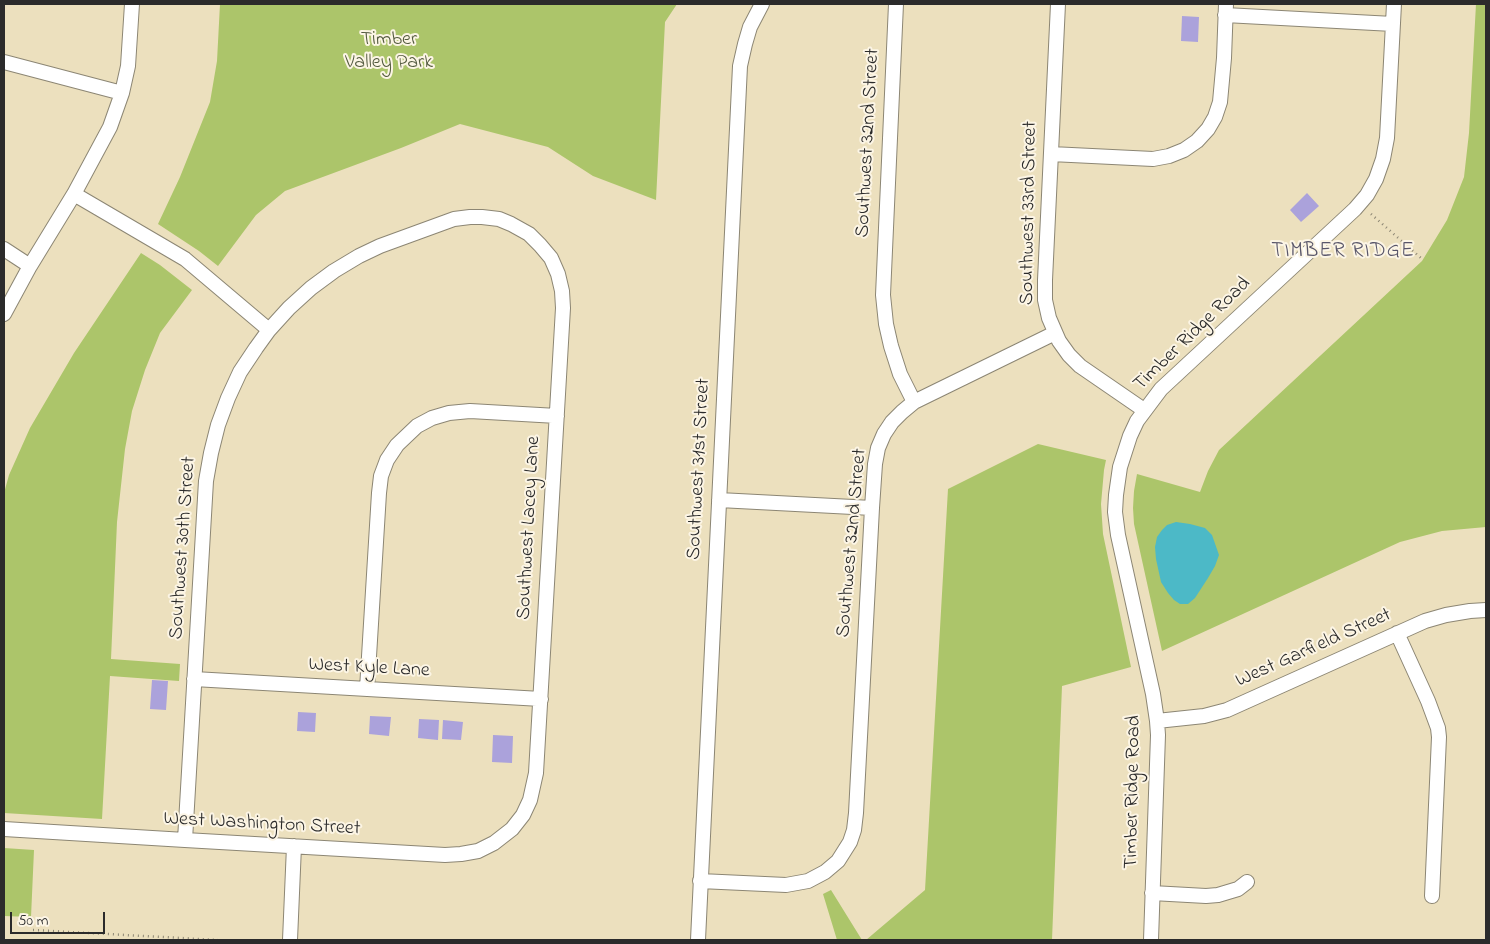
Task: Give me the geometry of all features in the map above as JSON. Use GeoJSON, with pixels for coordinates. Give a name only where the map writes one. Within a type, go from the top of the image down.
{"type":"FeatureCollection","features":[{"type":"Feature","properties":{"kind":"street"},"geometry":{"type":"LineString","coordinates":[[4,314],[30,266],[74,194],[110,127],[122,93],[130,48],[132,4]]}},
{"type":"Feature","properties":{"kind":"street","name":"Southwest 31st Street"},"geometry":{"type":"LineString","coordinates":[[698,940],[740,66],[750,27],[762,4]]}},
{"type":"Feature","properties":{"kind":"street","name":"Southwest 32nd Street"},"geometry":{"type":"LineString","coordinates":[[700,881],[786,885],[797,884],[816,878],[838,861],[848,846],[854,830],[872,508],[878,448],[892,422],[914,402],[900,374],[891,346],[886,324],[883,295],[896,4]]}},
{"type":"Feature","properties":{"kind":"street","name":"Southwest 33rd Street"},"geometry":{"type":"LineString","coordinates":[[1058,4],[1045,270],[1045,300],[1048,318],[1055,333],[1069,354],[1080,366],[1144,410]]}},
{"type":"Feature","properties":{"kind":"street","name":"Timber Ridge Road"},"geometry":{"type":"LineString","coordinates":[[1151,940],[1158,721],[1118,535],[1115,512],[1117,480],[1124,453],[1130,436],[1144,410],[1167,383],[1355,209],[1376,179],[1383,159],[1387,138],[1394,4]]}},
{"type":"Feature","properties":{"kind":"street"},"geometry":{"type":"LineString","coordinates":[[1051,154],[1153,159],[1170,156],[1184,150],[1197,141],[1208,129],[1215,117],[1220,102],[1224,58],[1225,10],[1393,24]]}},
{"type":"Feature","properties":{"kind":"street"},"geometry":{"type":"LineString","coordinates":[[4,62],[122,93]]}},
{"type":"Feature","properties":{"kind":"street"},"geometry":{"type":"LineString","coordinates":[[74,194],[185,260],[269,330]]}},
{"type":"Feature","properties":{"kind":"street","name":"Southwest 30th Street"},"geometry":{"type":"LineString","coordinates":[[185,840],[206,481],[218,425],[240,372],[269,330],[289,308],[311,288],[359,256],[380,246],[454,219],[482,217],[499,220],[511,224],[528,234]]}},
{"type":"Feature","properties":{"kind":"street","name":"Southwest Lacey Lane"},"geometry":{"type":"LineString","coordinates":[[512,829],[522,816],[535,784],[563,308],[558,274],[551,258],[528,234]]}},
{"type":"Feature","properties":{"kind":"street"},"geometry":{"type":"LineString","coordinates":[[4,249],[30,266]]}},
{"type":"Feature","properties":{"kind":"street"},"geometry":{"type":"LineString","coordinates":[[914,402],[1055,333]]}},
{"type":"Feature","properties":{"kind":"street"},"geometry":{"type":"LineString","coordinates":[[367,689],[379,493],[387,460],[396,445],[416,426],[432,418],[449,413],[557,416]]}},
{"type":"Feature","properties":{"kind":"street"},"geometry":{"type":"LineString","coordinates":[[719,500],[872,508]]}},
{"type":"Feature","properties":{"kind":"street","name":"West Garfield Street"},"geometry":{"type":"LineString","coordinates":[[1158,721],[1204,716],[1227,710],[1425,621],[1446,614],[1486,610]]}},
{"type":"Feature","properties":{"kind":"street"},"geometry":{"type":"LineString","coordinates":[[1397,633],[1438,728],[1432,896]]}},
{"type":"Feature","properties":{"kind":"street","name":"West Kyle Lane"},"geometry":{"type":"LineString","coordinates":[[194,679],[540,699]]}},
{"type":"Feature","properties":{"kind":"street","name":"West Washington Street"},"geometry":{"type":"LineString","coordinates":[[4,829],[445,855],[478,851],[494,843],[512,829]]}},
{"type":"Feature","properties":{"kind":"street"},"geometry":{"type":"LineString","coordinates":[[290,940],[294,846]]}},
{"type":"Feature","properties":{"kind":"street"},"geometry":{"type":"LineString","coordinates":[[1152,893],[1218,895],[1238,889],[1247,882]]}},
{"type":"Feature","properties":{"kind":"path"},"geometry":{"type":"LineString","coordinates":[[1371,214],[1422,258]]}},
{"type":"Feature","properties":{"kind":"path"},"geometry":{"type":"LineString","coordinates":[[34,930],[218,940]]}},
{"type":"Feature","properties":{"kind":"green space","name":"Timber Valley Park"},"geometry":{"type":"Polygon","coordinates":[[[220,4],[677,4],[665,22],[656,200],[593,176],[548,147],[460,124],[285,191],[256,215],[218,266],[158,224],[180,177],[210,102],[217,61],[220,4]]]}},
{"type":"Feature","properties":{"kind":"green space"},"geometry":{"type":"Polygon","coordinates":[[[1476,4],[1486,4],[1486,527],[1442,531],[1400,542],[1162,651],[1134,524],[1134,491],[1137,474],[1200,492],[1219,450],[1422,261],[1447,220],[1464,177],[1469,133],[1476,4]]]}},
{"type":"Feature","properties":{"kind":"green space"},"geometry":{"type":"Polygon","coordinates":[[[141,253],[192,290],[160,333],[145,370],[132,411],[125,449],[117,522],[111,659],[180,664],[179,681],[110,676],[102,819],[4,813],[4,493],[9,475],[30,428],[74,353],[141,253]]]}},
{"type":"Feature","properties":{"kind":"green space"},"geometry":{"type":"Polygon","coordinates":[[[1038,444],[1106,460],[1101,504],[1103,534],[1131,667],[1062,686],[1052,940],[866,940],[925,890],[948,489],[1038,444]]]}},
{"type":"Feature","properties":{"kind":"green space"},"geometry":{"type":"Polygon","coordinates":[[[4,848],[34,850],[31,917],[4,916],[4,848]]]}},
{"type":"Feature","properties":{"kind":"green space"},"geometry":{"type":"Polygon","coordinates":[[[831,890],[862,940],[837,940],[823,894],[831,890]]]}},
{"type":"Feature","properties":{"kind":"water"},"geometry":{"type":"Polygon","coordinates":[[[1176,522],[1205,528],[1212,535],[1219,555],[1208,578],[1195,598],[1188,604],[1180,604],[1168,593],[1161,582],[1156,559],[1155,547],[1157,537],[1167,525],[1176,522]]]}},
{"type":"Feature","properties":{"kind":"building"},"geometry":{"type":"Polygon","coordinates":[[[1182,16],[1199,17],[1198,42],[1181,41],[1182,16]]]}},
{"type":"Feature","properties":{"kind":"building"},"geometry":{"type":"Polygon","coordinates":[[[1307,193],[1319,206],[1301,222],[1290,210],[1307,193]]]}},
{"type":"Feature","properties":{"kind":"building"},"geometry":{"type":"Polygon","coordinates":[[[152,680],[168,681],[166,710],[150,709],[152,680]]]}},
{"type":"Feature","properties":{"kind":"building"},"geometry":{"type":"Polygon","coordinates":[[[298,712],[316,713],[315,732],[297,731],[298,712]]]}},
{"type":"Feature","properties":{"kind":"building"},"geometry":{"type":"Polygon","coordinates":[[[370,716],[391,717],[389,736],[369,734],[370,716]]]}},
{"type":"Feature","properties":{"kind":"building"},"geometry":{"type":"Polygon","coordinates":[[[419,719],[439,720],[438,740],[418,738],[419,719]]]}},
{"type":"Feature","properties":{"kind":"building"},"geometry":{"type":"Polygon","coordinates":[[[443,720],[463,722],[461,740],[442,739],[443,720]]]}},
{"type":"Feature","properties":{"kind":"building"},"geometry":{"type":"Polygon","coordinates":[[[493,735],[513,736],[512,763],[492,762],[493,735]]]}},
{"type":"Feature","properties":{"kind":"district","name":"TIMBER RIDGE"},"geometry":{"type":"Point","coordinates":[1343,253]}}]}
